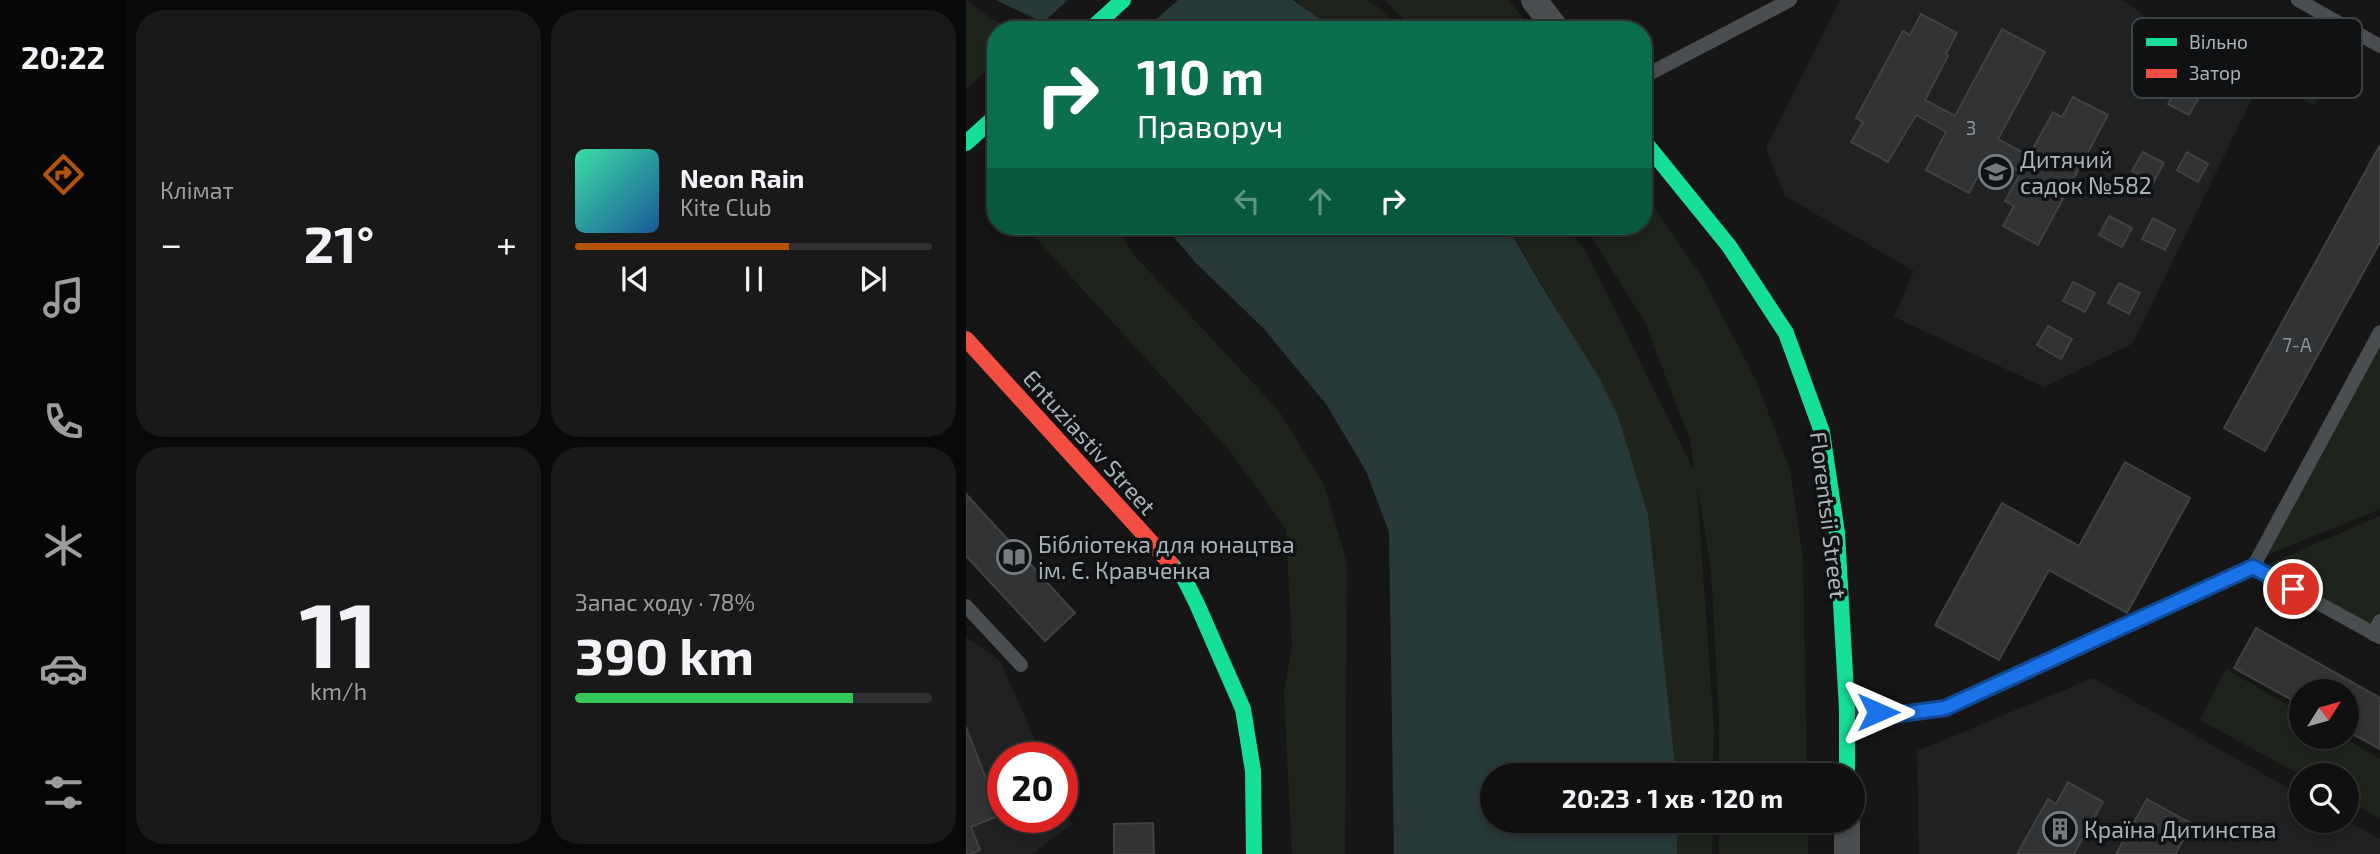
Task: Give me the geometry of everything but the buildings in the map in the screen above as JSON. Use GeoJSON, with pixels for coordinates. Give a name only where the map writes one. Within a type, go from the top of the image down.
{"type":"FeatureCollection","features":[{"type":"Feature","properties":{"kind":"street"},"geometry":{"type":"LineString","coordinates":[[1100,21],[1123,0]]}},
{"type":"Feature","properties":{"kind":"street"},"geometry":{"type":"LineString","coordinates":[[1534,0],[1550,21]]}},
{"type":"Feature","properties":{"kind":"street"},"geometry":{"type":"LineString","coordinates":[[966,143],[987,124]]}},
{"type":"Feature","properties":{"kind":"street","name":"Florentsii Street"},"geometry":{"type":"LineString","coordinates":[[1652,150],[1729,246],[1786,333],[1822,432],[1837,533],[1847,709],[1847,763]]}},
{"type":"Feature","properties":{"kind":"street","name":"Entuziastiv Street"},"geometry":{"type":"LineString","coordinates":[[966,339],[1184,578],[1243,709],[1254,771],[1254,854]]}},
{"type":"Feature","properties":{"kind":"street"},"geometry":{"type":"LineString","coordinates":[[1847,833],[1847,854]]}},
{"type":"Feature","properties":{"kind":"lane"},"geometry":{"type":"LineString","coordinates":[[1652,72],[1790,0]]}},
{"type":"Feature","properties":{"kind":"lane"},"geometry":{"type":"LineString","coordinates":[[2298,0],[2330,18]]}},
{"type":"Feature","properties":{"kind":"lane"},"geometry":{"type":"LineString","coordinates":[[2362,36],[2380,46]]}},
{"type":"Feature","properties":{"kind":"lane"},"geometry":{"type":"LineString","coordinates":[[1847,709],[1893,715],[1945,708],[2253,567],[2380,332]]}},
{"type":"Feature","properties":{"kind":"lane"},"geometry":{"type":"LineString","coordinates":[[2253,567],[2378,631]]}},
{"type":"Feature","properties":{"kind":"lane"},"geometry":{"type":"LineString","coordinates":[[966,606],[1021,665]]}},
{"type":"Feature","properties":{"kind":"shaded area"},"geometry":{"type":"Polygon","coordinates":[[[966,0],[997,21],[987,21],[987,70],[966,89],[966,0]]]}},
{"type":"Feature","properties":{"kind":"shaded area"},"geometry":{"type":"Polygon","coordinates":[[[996,0],[1293,0],[1322,21],[1040,21],[996,0]]]}},
{"type":"Feature","properties":{"kind":"shaded area"},"geometry":{"type":"Polygon","coordinates":[[[1295,0],[1366,0],[1392,21],[1321,21],[1295,0]]]}},
{"type":"Feature","properties":{"kind":"shaded area"},"geometry":{"type":"Polygon","coordinates":[[[1385,0],[1509,0],[1524,21],[1405,21],[1385,0]]]}},
{"type":"Feature","properties":{"kind":"shaded area","name":"Дитячий садок №582"},"geometry":{"type":"Polygon","coordinates":[[[1840,0],[2123,0],[2147,18],[2132,18],[2132,98],[2253,98],[2132,344],[2044,387],[1894,317],[1914,271],[1785,196],[1766,148],[1840,0]]]}},
{"type":"Feature","properties":{"kind":"shaded area"},"geometry":{"type":"Polygon","coordinates":[[[2300,98],[2318,98],[2314,105],[2300,98]]]}},
{"type":"Feature","properties":{"kind":"shaded area"},"geometry":{"type":"Polygon","coordinates":[[[1652,205],[1702,277],[1755,378],[1790,469],[1803,560],[1807,763],[1719,763],[1711,570],[1697,485],[1714,729],[1713,763],[1658,763],[1618,416],[1513,235],[1573,235],[1587,254],[1694,471],[1690,440],[1644,320],[1590,235],[1652,235],[1652,205]]]}},
{"type":"Feature","properties":{"kind":"shaded area"},"geometry":{"type":"Polygon","coordinates":[[[1033,235],[1122,235],[1132,253],[1279,411],[1324,485],[1347,563],[1345,854],[1292,854],[1284,693],[1292,646],[1286,529],[1231,452],[1033,235]]]}},
{"type":"Feature","properties":{"kind":"shaded area"},"geometry":{"type":"Polygon","coordinates":[[[1172,235],[1512,235],[1600,379],[1618,416],[1648,515],[1675,763],[1480,763],[1480,833],[1677,833],[1677,854],[1394,854],[1389,532],[1366,471],[1326,404],[1264,329],[1196,263],[1172,235]]]}},
{"type":"Feature","properties":{"kind":"shaded area"},"geometry":{"type":"Polygon","coordinates":[[[2380,340],[2380,509],[2267,555],[2380,340]]]}},
{"type":"Feature","properties":{"kind":"shaded area"},"geometry":{"type":"Polygon","coordinates":[[[2380,516],[2380,630],[2264,566],[2380,516]]]}},
{"type":"Feature","properties":{"kind":"shaded area"},"geometry":{"type":"Polygon","coordinates":[[[966,637],[1000,661],[1036,742],[987,742],[987,833],[1060,833],[1032,854],[966,854],[966,637]]]}},
{"type":"Feature","properties":{"kind":"shaded area"},"geometry":{"type":"Polygon","coordinates":[[[2226,669],[2289,706],[2289,749],[2359,749],[2359,747],[2380,759],[2380,819],[2359,807],[2359,763],[2289,763],[2289,768],[2200,720],[2226,669]]]}},
{"type":"Feature","properties":{"kind":"shaded area"},"geometry":{"type":"Polygon","coordinates":[[[2093,678],[2289,788],[2289,833],[2359,833],[2359,828],[2380,839],[2380,854],[1919,854],[1917,751],[2093,678]]]}},
{"type":"Feature","properties":{"kind":"shaded area"},"geometry":{"type":"Polygon","coordinates":[[[1665,833],[1713,833],[1712,854],[1668,854],[1665,833]]]}},
{"type":"Feature","properties":{"kind":"shaded area"},"geometry":{"type":"Polygon","coordinates":[[[1719,833],[1808,833],[1808,854],[1719,854],[1719,833]]]}},
{"type":"Feature","properties":{"kind":"pier"},"geometry":{"type":"Polygon","coordinates":[[[1068,0],[1178,0],[1154,21],[1045,21],[1068,0]]]}},
{"type":"Feature","properties":{"kind":"traffic: fast"},"geometry":{"type":"LineString","coordinates":[[1100,21],[1123,0]]}},
{"type":"Feature","properties":{"kind":"traffic: fast"},"geometry":{"type":"LineString","coordinates":[[966,143],[987,124]]}},
{"type":"Feature","properties":{"kind":"traffic: fast"},"geometry":{"type":"LineString","coordinates":[[1652,151],[1729,246],[1786,333],[1822,432],[1837,533],[1847,709],[1847,763]]}},
{"type":"Feature","properties":{"kind":"traffic: fast"},"geometry":{"type":"LineString","coordinates":[[1171,564],[1184,578],[1197,604],[1243,709],[1253,771],[1254,854]]}},
{"type":"Feature","properties":{"kind":"traffic: jam"},"geometry":{"type":"LineString","coordinates":[[966,339],[1171,564]]}},
{"type":"Feature","properties":{"kind":"place","name":"Дитячий садок №582"},"geometry":{"type":"Point","coordinates":[1996,172]}},
{"type":"Feature","properties":{"kind":"place","name":"Бібліотека для юнацтва ім. Є. Кравченка"},"geometry":{"type":"Point","coordinates":[1014,557]}},
{"type":"Feature","properties":{"kind":"place","name":"Країна Дитинства"},"geometry":{"type":"Point","coordinates":[2060,829]}},
{"type":"Feature","properties":{"kind":"route"},"geometry":{"type":"LineString","coordinates":[[1878,712],[1893,715],[1945,708],[2253,567],[2293,589]]}}]}
